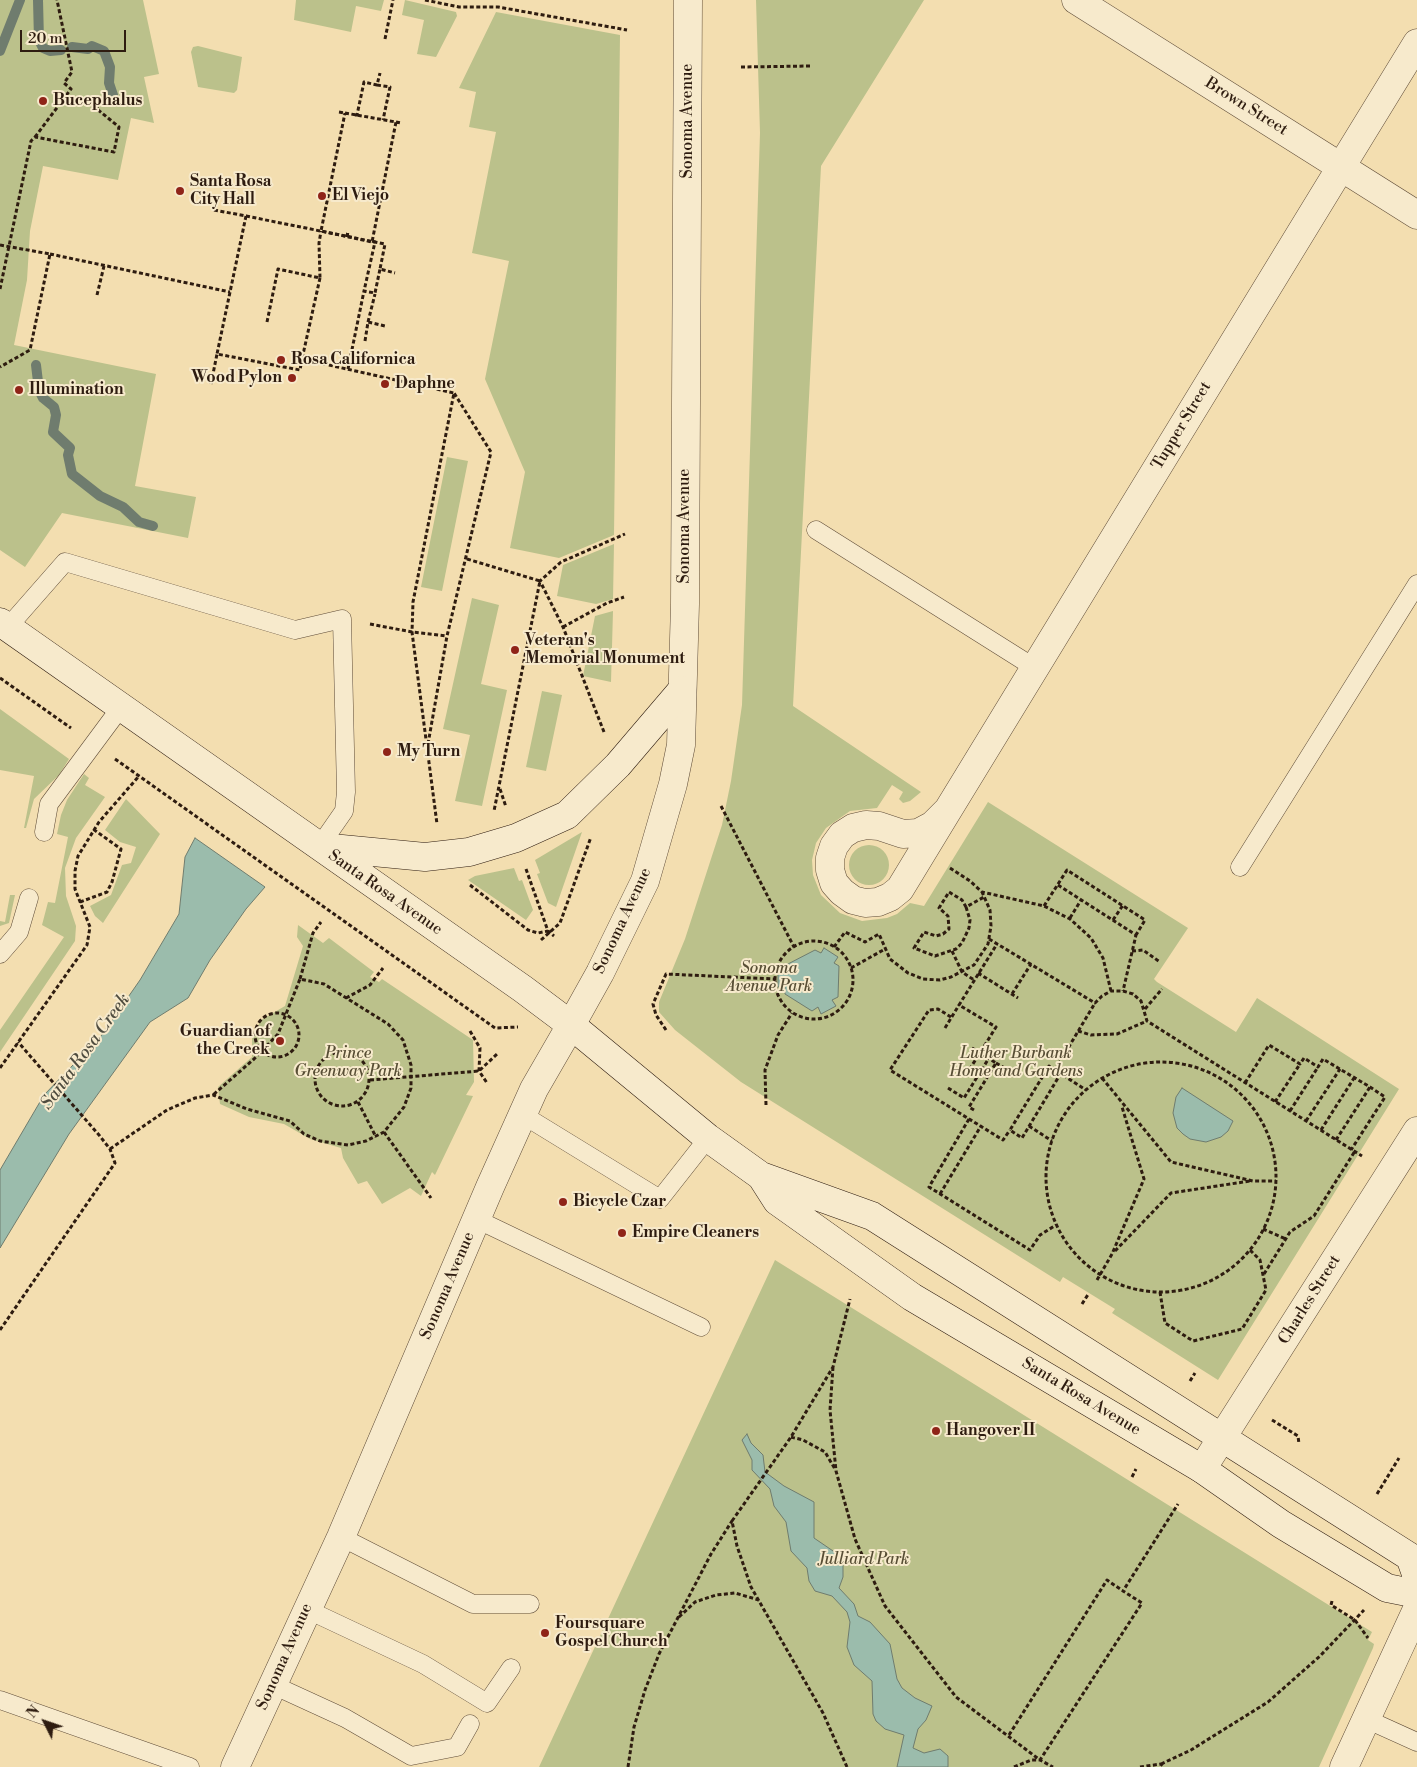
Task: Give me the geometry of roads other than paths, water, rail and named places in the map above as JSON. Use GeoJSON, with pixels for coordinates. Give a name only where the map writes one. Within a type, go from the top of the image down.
{"type":"FeatureCollection","features":[{"type":"Feature","properties":{"kind":"street","name":"Sonoma Avenue"},"geometry":{"type":"LineString","coordinates":[[240,1765],[306,1609],[341,1537],[476,1219],[523,1115],[570,1024],[600,972],[645,881],[673,784],[680,753],[685,604],[688,0]]}},
{"type":"Feature","properties":{"kind":"street","name":"Brown Street"},"geometry":{"type":"LineString","coordinates":[[1076,0],[1417,215]]}},
{"type":"Feature","properties":{"kind":"street","name":"Tupper Street"},"geometry":{"type":"LineString","coordinates":[[948,810],[1417,43]]}},
{"type":"Feature","properties":{"kind":"street","name":"Santa Rosa Avenue"},"geometry":{"type":"LineString","coordinates":[[4,625],[570,1024],[708,1138],[761,1176],[872,1216],[1410,1557],[1417,1578]]}},
{"type":"Feature","properties":{"kind":"street"},"geometry":{"type":"LineString","coordinates":[[320,847],[425,857],[469,852],[516,838],[567,815],[618,765],[682,690]]}},
{"type":"Feature","properties":{"kind":"street","name":"Charles Street"},"geometry":{"type":"LineString","coordinates":[[1202,1469],[1417,1131]]}},
{"type":"Feature","properties":{"kind":"street","name":"Santa Rosa Avenue"},"geometry":{"type":"LineString","coordinates":[[761,1176],[777,1201],[912,1297],[1202,1469],[1280,1524],[1387,1588],[1417,1594]]}},
{"type":"Feature","properties":{"kind":"street"},"geometry":{"type":"LineString","coordinates":[[1344,1767],[1417,1609]]}},
{"type":"Feature","properties":{"kind":"lane"},"geometry":{"type":"LineString","coordinates":[[816,530],[1035,668]]}},
{"type":"Feature","properties":{"kind":"lane"},"geometry":{"type":"LineString","coordinates":[[4,625],[65,562],[296,630],[342,619],[344,811],[320,847]]}},
{"type":"Feature","properties":{"kind":"lane"},"geometry":{"type":"LineString","coordinates":[[1240,867],[1417,584]]}},
{"type":"Feature","properties":{"kind":"lane"},"geometry":{"type":"LineString","coordinates":[[44,832],[50,804],[121,707]]}},
{"type":"Feature","properties":{"kind":"lane"},"geometry":{"type":"LineString","coordinates":[[0,954],[19,932],[29,898]]}},
{"type":"Feature","properties":{"kind":"lane"},"geometry":{"type":"LineString","coordinates":[[523,1115],[660,1199],[708,1138]]}},
{"type":"Feature","properties":{"kind":"lane"},"geometry":{"type":"LineString","coordinates":[[476,1219],[701,1327]]}},
{"type":"Feature","properties":{"kind":"lane"},"geometry":{"type":"LineString","coordinates":[[341,1537],[473,1604],[530,1604]]}},
{"type":"Feature","properties":{"kind":"lane"},"geometry":{"type":"LineString","coordinates":[[306,1609],[423,1664],[487,1703],[511,1668]]}},
{"type":"Feature","properties":{"kind":"lane"},"geometry":{"type":"LineString","coordinates":[[273,1685],[345,1718],[411,1756],[457,1747],[470,1724]]}},
{"type":"Feature","properties":{"kind":"lane"},"geometry":{"type":"LineString","coordinates":[[0,1700],[190,1767]]}},
{"type":"Feature","properties":{"kind":"lane"},"geometry":{"type":"LineString","coordinates":[[1366,1719],[1417,1742]]}},
{"type":"Feature","properties":{"kind":"water","name":"Santa Rosa Creek"},"geometry":{"type":"Polygon","coordinates":[[[195,838],[265,887],[246,909],[210,960],[188,998],[150,1022],[69,1134],[0,1248],[0,1170],[44,1095],[101,1036],[140,980],[179,914],[185,857],[195,838]]]}},
{"type":"Feature","properties":{"kind":"water"},"geometry":{"type":"Polygon","coordinates":[[[824,948],[838,957],[834,963],[839,966],[838,997],[832,1000],[836,1006],[821,1014],[818,1007],[812,1011],[785,994],[785,987],[778,987],[778,971],[786,971],[786,965],[815,950],[821,953],[824,948]]]}},
{"type":"Feature","properties":{"kind":"water"},"geometry":{"type":"Polygon","coordinates":[[[1182,1088],[1233,1121],[1228,1131],[1221,1137],[1206,1142],[1190,1139],[1183,1134],[1177,1128],[1173,1113],[1176,1097],[1182,1088]]]}},
{"type":"Feature","properties":{"kind":"water"},"geometry":{"type":"Polygon","coordinates":[[[747,1434],[751,1443],[763,1455],[765,1472],[784,1486],[814,1502],[814,1538],[836,1553],[843,1562],[843,1577],[839,1588],[854,1604],[858,1616],[870,1622],[890,1644],[897,1679],[902,1688],[915,1698],[932,1706],[926,1720],[918,1729],[913,1748],[924,1753],[940,1749],[948,1756],[948,1767],[897,1767],[904,1735],[885,1729],[876,1721],[873,1714],[872,1681],[854,1665],[847,1647],[850,1622],[847,1612],[832,1596],[815,1591],[809,1581],[807,1568],[791,1551],[786,1522],[774,1506],[770,1489],[752,1470],[752,1460],[742,1440],[747,1434]]]}},
{"type":"Feature","properties":{"kind":"waterway"},"geometry":{"type":"LineString","coordinates":[[0,51],[20,0]]}},
{"type":"Feature","properties":{"kind":"waterway"},"geometry":{"type":"LineString","coordinates":[[38,0],[39,40],[43,48],[50,51],[61,50]]}},
{"type":"Feature","properties":{"kind":"waterway"},"geometry":{"type":"LineString","coordinates":[[72,47],[88,49],[92,46],[104,51],[110,67],[109,83],[113,95]]}},
{"type":"Feature","properties":{"kind":"waterway"},"geometry":{"type":"LineString","coordinates":[[36,365],[39,390],[43,398],[54,407],[56,415],[53,432],[70,448],[68,455],[72,474],[100,496],[123,507],[139,522],[153,526]]}},
{"type":"Feature","properties":{"kind":"place","name":"Bucephalus"},"geometry":{"type":"Point","coordinates":[43,101]}},
{"type":"Feature","properties":{"kind":"place","name":"Santa Rosa City Hall"},"geometry":{"type":"Point","coordinates":[180,191]}},
{"type":"Feature","properties":{"kind":"place","name":"El Viejo"},"geometry":{"type":"Point","coordinates":[322,196]}},
{"type":"Feature","properties":{"kind":"place","name":"Rosa Californica"},"geometry":{"type":"Point","coordinates":[281,360]}},
{"type":"Feature","properties":{"kind":"place","name":"Wood Pylon"},"geometry":{"type":"Point","coordinates":[292,378]}},
{"type":"Feature","properties":{"kind":"place","name":"Daphne"},"geometry":{"type":"Point","coordinates":[385,384]}},
{"type":"Feature","properties":{"kind":"place","name":"Illumination"},"geometry":{"type":"Point","coordinates":[19,390]}},
{"type":"Feature","properties":{"kind":"place","name":"Veteran's Memorial Monument"},"geometry":{"type":"Point","coordinates":[515,650]}},
{"type":"Feature","properties":{"kind":"place","name":"My Turn"},"geometry":{"type":"Point","coordinates":[387,752]}},
{"type":"Feature","properties":{"kind":"place","name":"Guardian of the Creek"},"geometry":{"type":"Point","coordinates":[280,1041]}},
{"type":"Feature","properties":{"kind":"place","name":"Bicycle Czar"},"geometry":{"type":"Point","coordinates":[563,1202]}},
{"type":"Feature","properties":{"kind":"place","name":"Empire Cleaners"},"geometry":{"type":"Point","coordinates":[622,1233]}},
{"type":"Feature","properties":{"kind":"place","name":"Hangover II"},"geometry":{"type":"Point","coordinates":[936,1431]}},
{"type":"Feature","properties":{"kind":"place","name":"Foursquare Gospel Church"},"geometry":{"type":"Point","coordinates":[545,1633]}},
{"type":"Feature","properties":{"kind":"park label","name":"Sonoma Avenue Park"},"geometry":{"type":"Point","coordinates":[769,978]}},
{"type":"Feature","properties":{"kind":"park label","name":"Prince Greenway Park"},"geometry":{"type":"Point","coordinates":[348,1063]}},
{"type":"Feature","properties":{"kind":"park label","name":"Luther Burbank Home and Gardens"},"geometry":{"type":"Point","coordinates":[1016,1063]}},
{"type":"Feature","properties":{"kind":"park label","name":"Julliard Park"},"geometry":{"type":"Point","coordinates":[864,1560]}}]}
